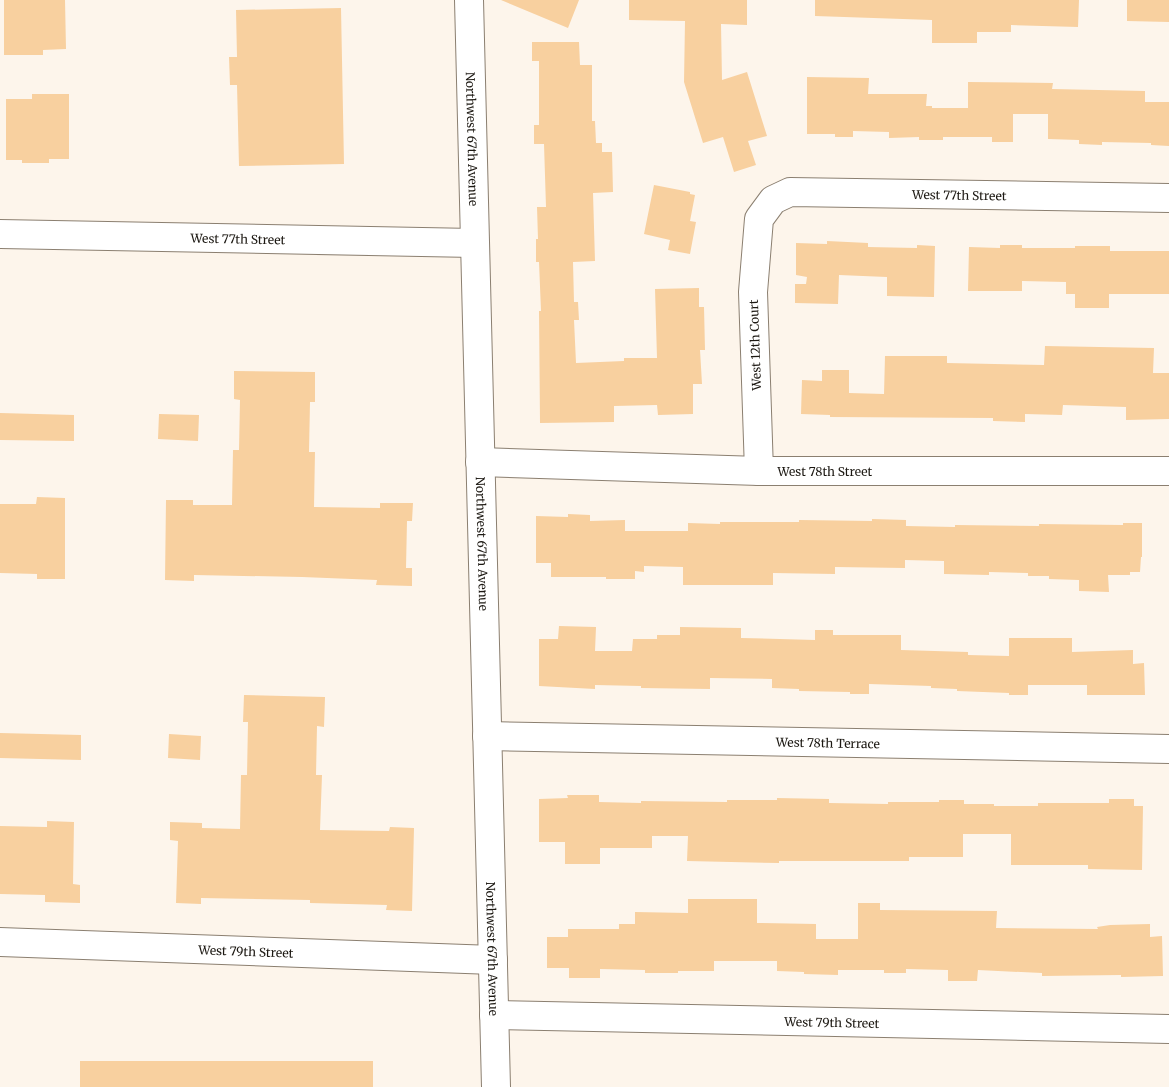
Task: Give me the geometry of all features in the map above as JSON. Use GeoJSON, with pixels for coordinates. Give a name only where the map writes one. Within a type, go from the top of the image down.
{"type":"FeatureCollection","features":[{"type":"Feature","properties":{"kind":"street","name":"Northwest 67th Avenue"},"geometry":{"type":"LineString","coordinates":[[469,0],[496,1087]]}},
{"type":"Feature","properties":{"kind":"street","name":"West 77th Street"},"geometry":{"type":"LineString","coordinates":[[759,219],[774,200],[790,192],[1169,198]]}},
{"type":"Feature","properties":{"kind":"street","name":"West 12th Court"},"geometry":{"type":"LineString","coordinates":[[759,219],[753,292],[759,471]]}},
{"type":"Feature","properties":{"kind":"street","name":"West 77th Street"},"geometry":{"type":"LineString","coordinates":[[0,234],[474,243]]}},
{"type":"Feature","properties":{"kind":"street","name":"West 78th Street"},"geometry":{"type":"LineString","coordinates":[[480,462],[759,471],[1169,471]]}},
{"type":"Feature","properties":{"kind":"street","name":"West 78th Terrace"},"geometry":{"type":"LineString","coordinates":[[487,736],[1169,749]]}},
{"type":"Feature","properties":{"kind":"street","name":"West 79th Street"},"geometry":{"type":"LineString","coordinates":[[0,942],[493,960]]}},
{"type":"Feature","properties":{"kind":"street","name":"West 79th Street"},"geometry":{"type":"LineString","coordinates":[[494,1015],[1169,1029]]}},
{"type":"Feature","properties":{"kind":"building"},"geometry":{"type":"Polygon","coordinates":[[[4,0],[65,0],[66,49],[43,50],[43,55],[4,55],[4,0]]]}},
{"type":"Feature","properties":{"kind":"building"},"geometry":{"type":"Polygon","coordinates":[[[501,0],[579,0],[568,28],[501,0]]]}},
{"type":"Feature","properties":{"kind":"building"},"geometry":{"type":"Polygon","coordinates":[[[629,0],[747,0],[747,25],[721,24],[722,80],[747,72],[767,136],[748,141],[756,165],[734,172],[723,137],[703,143],[684,82],[685,21],[629,20],[629,0]]]}},
{"type":"Feature","properties":{"kind":"building"},"geometry":{"type":"Polygon","coordinates":[[[815,0],[1079,0],[1078,27],[1011,25],[1011,32],[977,32],[977,43],[932,43],[932,20],[815,16],[815,0]]]}},
{"type":"Feature","properties":{"kind":"building"},"geometry":{"type":"Polygon","coordinates":[[[1127,0],[1169,0],[1169,22],[1127,21],[1127,0]]]}},
{"type":"Feature","properties":{"kind":"building"},"geometry":{"type":"Polygon","coordinates":[[[341,8],[344,164],[239,166],[237,85],[230,85],[229,57],[237,57],[236,10],[341,8]]]}},
{"type":"Feature","properties":{"kind":"building"},"geometry":{"type":"Polygon","coordinates":[[[532,42],[579,42],[580,65],[592,65],[592,121],[595,121],[596,143],[602,143],[602,152],[612,152],[613,192],[593,193],[595,261],[573,262],[574,302],[578,302],[579,320],[574,320],[576,363],[624,361],[624,358],[657,358],[655,289],[699,288],[699,307],[704,307],[705,350],[700,350],[702,384],[693,384],[693,414],[658,415],[657,405],[614,406],[614,422],[540,423],[539,311],[541,311],[539,262],[536,262],[536,239],[538,239],[537,207],[546,207],[544,144],[534,144],[534,125],[539,125],[539,61],[532,61],[532,42]]]}},
{"type":"Feature","properties":{"kind":"building"},"geometry":{"type":"Polygon","coordinates":[[[807,77],[869,78],[868,94],[927,94],[926,106],[932,106],[932,108],[968,108],[968,82],[1053,83],[1052,89],[1145,91],[1145,102],[1169,102],[1169,146],[1151,145],[1151,143],[1102,142],[1102,145],[1079,144],[1079,140],[1048,139],[1048,114],[1013,114],[1013,142],[992,142],[992,137],[943,137],[943,140],[919,140],[919,137],[889,138],[889,132],[853,131],[853,137],[835,137],[835,134],[807,134],[807,77]]]}},
{"type":"Feature","properties":{"kind":"building"},"geometry":{"type":"Polygon","coordinates":[[[32,94],[69,94],[69,159],[49,159],[49,163],[22,163],[22,160],[6,160],[6,99],[32,99],[32,94]]]}},
{"type":"Feature","properties":{"kind":"building"},"geometry":{"type":"Polygon","coordinates":[[[654,185],[690,192],[690,194],[695,195],[690,221],[696,222],[690,254],[668,250],[670,240],[644,234],[654,185]]]}},
{"type":"Feature","properties":{"kind":"building"},"geometry":{"type":"Polygon","coordinates":[[[827,241],[868,243],[868,247],[917,248],[917,245],[935,246],[934,297],[887,296],[887,277],[839,275],[838,304],[795,303],[795,284],[806,284],[807,277],[796,275],[796,243],[827,244],[827,241]]]}},
{"type":"Feature","properties":{"kind":"building"},"geometry":{"type":"Polygon","coordinates":[[[1000,245],[1022,245],[1022,248],[1110,246],[1110,251],[1169,251],[1169,294],[1109,294],[1109,308],[1075,308],[1075,294],[1066,294],[1066,282],[1022,281],[1022,291],[968,291],[969,247],[1000,248],[1000,245]]]}},
{"type":"Feature","properties":{"kind":"building"},"geometry":{"type":"Polygon","coordinates":[[[1045,346],[1154,348],[1153,373],[1169,373],[1169,419],[1126,420],[1126,407],[1063,405],[1062,415],[1025,414],[1025,422],[993,421],[993,418],[830,417],[830,415],[801,414],[802,380],[822,381],[822,370],[849,370],[849,393],[884,394],[885,356],[947,356],[947,363],[1044,365],[1045,346]]]}},
{"type":"Feature","properties":{"kind":"building"},"geometry":{"type":"Polygon","coordinates":[[[234,371],[315,372],[315,402],[310,402],[309,452],[315,452],[314,507],[380,508],[380,503],[413,503],[412,521],[407,521],[406,568],[412,568],[412,586],[376,585],[377,580],[302,577],[194,575],[194,581],[165,580],[166,500],[193,500],[193,505],[232,505],[233,450],[239,450],[240,400],[234,399],[234,371]]]}},
{"type":"Feature","properties":{"kind":"building"},"geometry":{"type":"Polygon","coordinates":[[[0,413],[74,415],[74,441],[0,440],[0,413]]]}},
{"type":"Feature","properties":{"kind":"building"},"geometry":{"type":"Polygon","coordinates":[[[159,414],[199,415],[198,441],[158,439],[159,414]]]}},
{"type":"Feature","properties":{"kind":"building"},"geometry":{"type":"Polygon","coordinates":[[[37,497],[65,498],[65,579],[37,579],[37,574],[0,573],[0,504],[36,504],[37,497]]]}},
{"type":"Feature","properties":{"kind":"building"},"geometry":{"type":"Polygon","coordinates":[[[568,514],[590,515],[590,521],[625,520],[625,531],[688,531],[688,523],[799,522],[799,520],[906,520],[906,526],[955,527],[955,525],[1039,526],[1039,524],[1123,525],[1123,523],[1142,523],[1142,557],[1140,572],[1130,572],[1130,575],[1108,575],[1109,592],[1079,591],[1079,580],[1049,579],[1049,576],[1028,576],[1028,573],[989,572],[989,575],[944,574],[944,561],[905,560],[905,568],[835,567],[835,574],[773,573],[773,585],[683,585],[683,567],[644,566],[644,572],[635,571],[635,579],[551,577],[551,563],[536,563],[536,516],[568,517],[568,514]]]}},
{"type":"Feature","properties":{"kind":"building"},"geometry":{"type":"Polygon","coordinates":[[[559,626],[596,627],[595,651],[632,651],[633,639],[657,639],[657,635],[680,635],[680,627],[741,628],[741,638],[815,640],[815,630],[833,630],[833,635],[901,635],[901,650],[968,652],[968,655],[1009,656],[1009,638],[1072,638],[1072,652],[1133,650],[1133,664],[1144,663],[1145,695],[1087,695],[1087,685],[1028,685],[1028,695],[1009,695],[1009,693],[931,688],[931,686],[869,684],[869,694],[850,694],[850,692],[799,691],[799,689],[772,688],[772,679],[710,678],[710,689],[595,685],[595,689],[539,686],[539,639],[558,639],[559,626]]]}},
{"type":"Feature","properties":{"kind":"building"},"geometry":{"type":"Polygon","coordinates":[[[244,695],[325,697],[324,727],[317,726],[316,775],[322,775],[320,830],[389,831],[390,827],[414,828],[412,911],[386,910],[387,905],[310,903],[310,900],[201,898],[201,904],[176,903],[178,841],[170,840],[170,822],[202,823],[202,828],[240,829],[241,775],[247,775],[248,722],[243,722],[244,695]]]}},
{"type":"Feature","properties":{"kind":"building"},"geometry":{"type":"Polygon","coordinates":[[[0,733],[81,735],[81,760],[0,758],[0,733]]]}},
{"type":"Feature","properties":{"kind":"building"},"geometry":{"type":"Polygon","coordinates":[[[169,734],[201,736],[200,760],[168,758],[169,734]]]}},
{"type":"Feature","properties":{"kind":"building"},"geometry":{"type":"Polygon","coordinates":[[[567,795],[599,795],[599,802],[727,802],[727,800],[777,800],[777,798],[829,799],[829,803],[888,804],[888,802],[964,800],[964,804],[994,804],[994,806],[1038,806],[1038,803],[1109,803],[1109,799],[1134,799],[1134,806],[1143,806],[1142,870],[1088,869],[1088,865],[1011,865],[1011,834],[963,834],[963,857],[909,857],[909,861],[779,861],[779,863],[687,861],[688,836],[652,836],[652,848],[600,848],[600,864],[565,864],[565,842],[539,842],[539,799],[568,798],[567,795]]]}},
{"type":"Feature","properties":{"kind":"building"},"geometry":{"type":"Polygon","coordinates":[[[47,821],[74,822],[73,884],[80,885],[80,903],[45,902],[45,895],[0,894],[0,826],[47,827],[47,821]]]}},
{"type":"Feature","properties":{"kind":"building"},"geometry":{"type":"Polygon","coordinates":[[[688,899],[757,899],[757,923],[816,924],[816,939],[858,939],[858,903],[880,903],[880,910],[997,911],[996,928],[1098,929],[1097,927],[1110,925],[1150,924],[1150,937],[1162,936],[1163,976],[1042,976],[1042,973],[978,970],[977,981],[948,981],[948,970],[906,969],[906,973],[884,973],[884,970],[838,970],[838,975],[804,974],[804,972],[777,971],[777,961],[714,961],[714,971],[678,971],[678,973],[645,973],[645,970],[600,969],[600,978],[569,978],[569,968],[547,968],[547,937],[568,937],[568,929],[619,929],[619,924],[635,924],[635,912],[688,913],[688,899]]]}},
{"type":"Feature","properties":{"kind":"building"},"geometry":{"type":"Polygon","coordinates":[[[80,1061],[373,1061],[373,1087],[80,1087],[80,1061]]]}}]}
